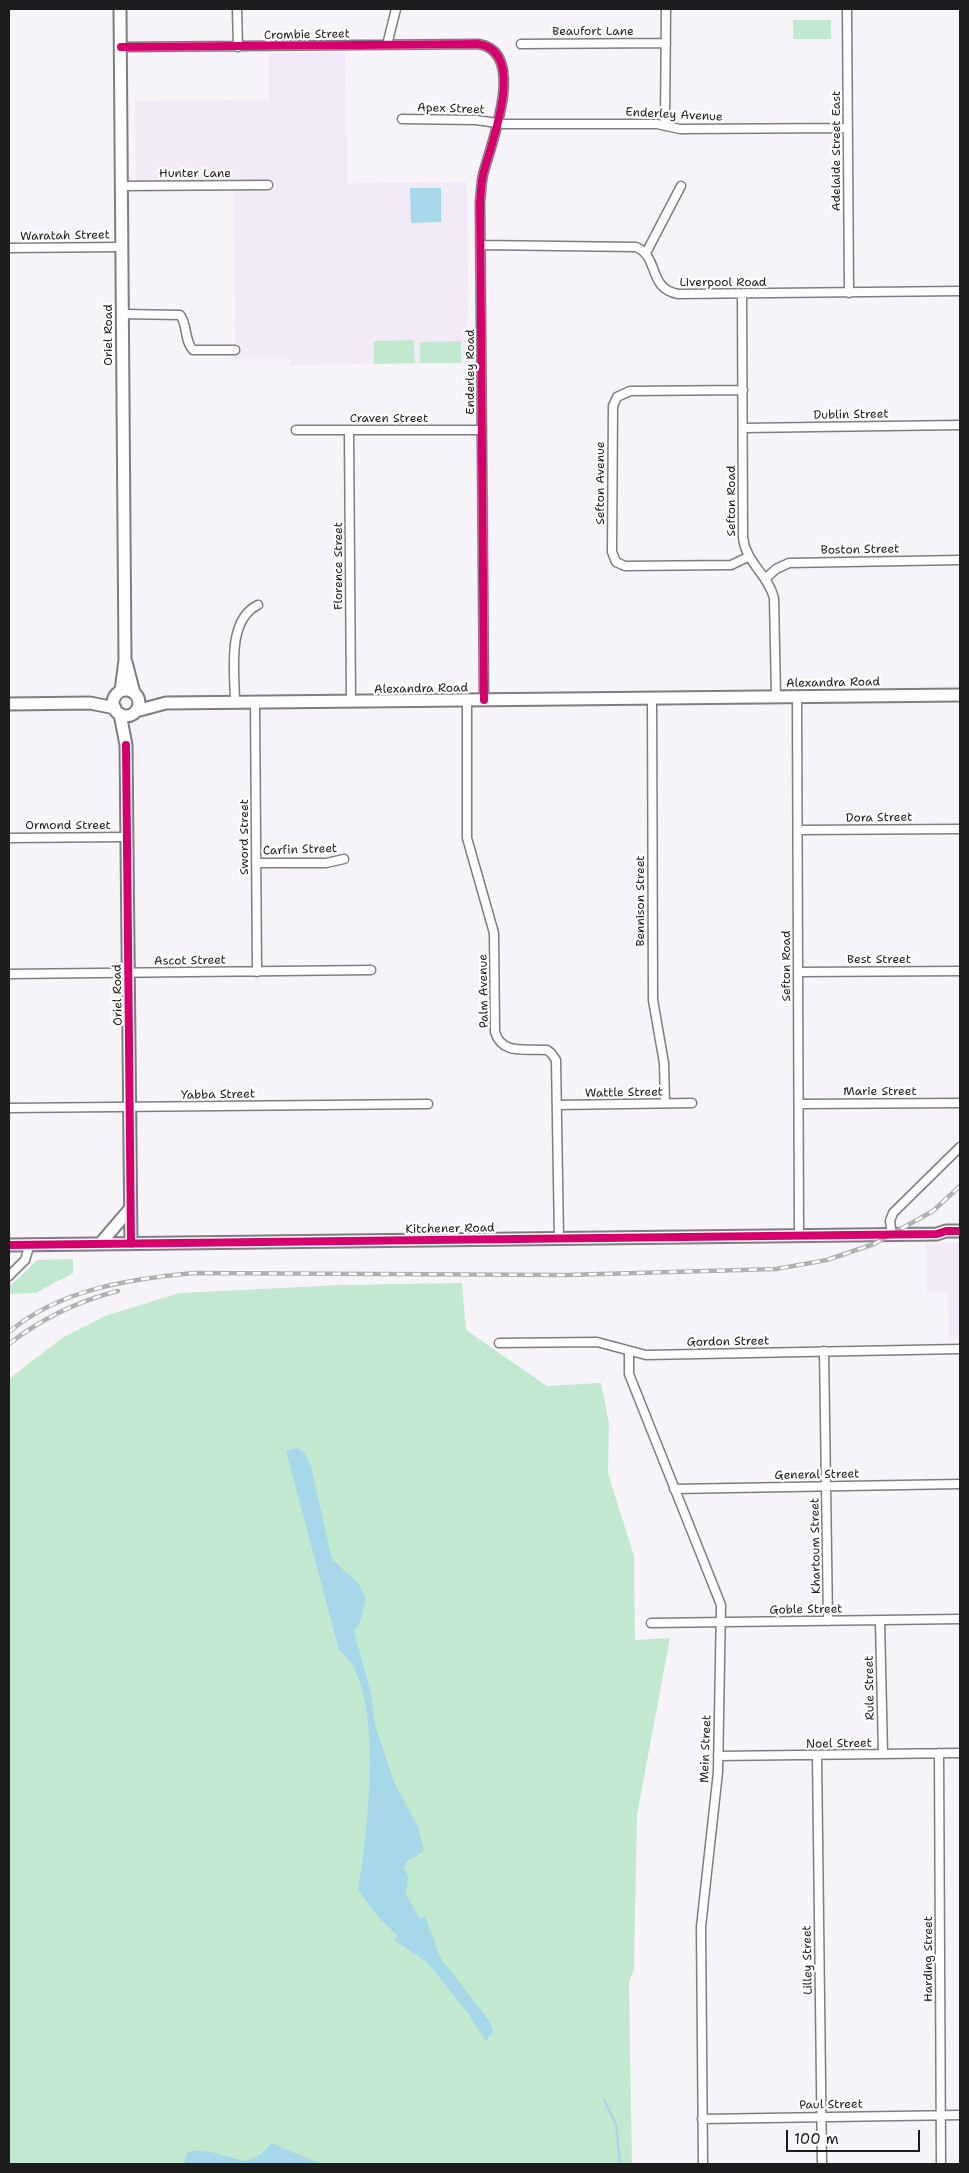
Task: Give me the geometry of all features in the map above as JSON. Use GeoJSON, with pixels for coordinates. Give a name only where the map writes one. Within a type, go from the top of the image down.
{"type":"FeatureCollection","features":[{"type":"Feature","properties":{"kind":"street","name":"Oriel Road"},"geometry":{"type":"LineString","coordinates":[[118,694],[125,660],[120,9]]}},
{"type":"Feature","properties":{"kind":"street"},"geometry":{"type":"LineString","coordinates":[[238,9],[238,47]]}},
{"type":"Feature","properties":{"kind":"street"},"geometry":{"type":"LineString","coordinates":[[387,45],[396,9]]}},
{"type":"Feature","properties":{"kind":"street"},"geometry":{"type":"LineString","coordinates":[[665,126],[666,9]]}},
{"type":"Feature","properties":{"kind":"street","name":"Adelaide Street East"},"geometry":{"type":"LineString","coordinates":[[848,9],[849,293]]}},
{"type":"Feature","properties":{"kind":"street","name":"Beaufort Lane"},"geometry":{"type":"LineString","coordinates":[[520,44],[666,43]]}},
{"type":"Feature","properties":{"kind":"street","name":"Crombie Street"},"geometry":{"type":"LineString","coordinates":[[121,47],[478,44],[492,49]]}},
{"type":"Feature","properties":{"kind":"street","name":"Enderley Road"},"geometry":{"type":"LineString","coordinates":[[484,700],[482,181],[501,113],[502,67],[492,49]]}},
{"type":"Feature","properties":{"kind":"street","name":"Apex Street"},"geometry":{"type":"LineString","coordinates":[[402,119],[476,120],[499,123]]}},
{"type":"Feature","properties":{"kind":"street","name":"Enderley Avenue"},"geometry":{"type":"LineString","coordinates":[[499,123],[665,126],[680,129],[848,128]]}},
{"type":"Feature","properties":{"kind":"street","name":"Hunter Lane"},"geometry":{"type":"LineString","coordinates":[[122,186],[268,185]]}},
{"type":"Feature","properties":{"kind":"street"},"geometry":{"type":"LineString","coordinates":[[481,245],[629,246],[636,247],[646,253],[681,186]]}},
{"type":"Feature","properties":{"kind":"street","name":"Waratah Street"},"geometry":{"type":"LineString","coordinates":[[9,248],[122,247]]}},
{"type":"Feature","properties":{"kind":"street","name":"Liverpool Road"},"geometry":{"type":"LineString","coordinates":[[646,253],[657,281],[670,293],[742,295],[960,291]]}},
{"type":"Feature","properties":{"kind":"street","name":"Sefton Road"},"geometry":{"type":"LineString","coordinates":[[742,295],[742,537],[748,557],[765,579],[774,598],[776,697]]}},
{"type":"Feature","properties":{"kind":"street"},"geometry":{"type":"LineString","coordinates":[[122,314],[180,315],[184,323],[188,342],[194,350],[235,350]]}},
{"type":"Feature","properties":{"kind":"street","name":"Sefton Avenue"},"geometry":{"type":"LineString","coordinates":[[743,390],[630,391],[617,397],[613,406],[612,552],[616,562],[624,566],[731,565],[737,564],[748,557]]}},
{"type":"Feature","properties":{"kind":"street","name":"Dublin Street"},"geometry":{"type":"LineString","coordinates":[[743,428],[960,425]]}},
{"type":"Feature","properties":{"kind":"street","name":"Craven Street"},"geometry":{"type":"LineString","coordinates":[[296,430],[482,430]]}},
{"type":"Feature","properties":{"kind":"street","name":"Florence Street"},"geometry":{"type":"LineString","coordinates":[[349,430],[351,701]]}},
{"type":"Feature","properties":{"kind":"street","name":"Boston Street"},"geometry":{"type":"LineString","coordinates":[[765,579],[776,569],[789,563],[960,560]]}},
{"type":"Feature","properties":{"kind":"street"},"geometry":{"type":"LineString","coordinates":[[236,703],[235,636],[248,611],[258,605]]}},
{"type":"Feature","properties":{"kind":"street","name":"Oriel Road"},"geometry":{"type":"LineString","coordinates":[[125,660],[136,695]]}},
{"type":"Feature","properties":{"kind":"street"},"geometry":{"type":"LineString","coordinates":[[9,704],[90,703],[128,690],[136,695],[139,704],[134,712],[117,711],[90,703]]}},
{"type":"Feature","properties":{"kind":"street"},"geometry":{"type":"LineString","coordinates":[[117,711],[118,694]]}},
{"type":"Feature","properties":{"kind":"street","name":"Alexandra Road"},"geometry":{"type":"LineString","coordinates":[[136,695],[166,703],[960,695]]}},
{"type":"Feature","properties":{"kind":"street","name":"Sefton Road"},"geometry":{"type":"LineString","coordinates":[[797,697],[799,1236]]}},
{"type":"Feature","properties":{"kind":"street","name":"Bennison Street"},"geometry":{"type":"LineString","coordinates":[[652,698],[653,1000],[664,1063],[665,1103]]}},
{"type":"Feature","properties":{"kind":"street","name":"Palm Avenue"},"geometry":{"type":"LineString","coordinates":[[467,700],[467,838],[494,933],[495,1032],[500,1043],[508,1048],[547,1050],[553,1054],[556,1063],[559,1239]]}},
{"type":"Feature","properties":{"kind":"street","name":"Alexandra Road"},"geometry":{"type":"LineString","coordinates":[[134,712],[166,703]]}},
{"type":"Feature","properties":{"kind":"street","name":"Sword Street"},"geometry":{"type":"LineString","coordinates":[[255,703],[257,972]]}},
{"type":"Feature","properties":{"kind":"street","name":"Oriel Road"},"geometry":{"type":"LineString","coordinates":[[117,711],[126,745],[130,1244]]}},
{"type":"Feature","properties":{"kind":"street","name":"Oriel Road"},"geometry":{"type":"LineString","coordinates":[[126,745],[134,712]]}},
{"type":"Feature","properties":{"kind":"street","name":"Dora Street"},"geometry":{"type":"LineString","coordinates":[[798,830],[960,829]]}},
{"type":"Feature","properties":{"kind":"street","name":"Ormond Street"},"geometry":{"type":"LineString","coordinates":[[9,838],[127,837]]}},
{"type":"Feature","properties":{"kind":"street","name":"Carfin Street"},"geometry":{"type":"LineString","coordinates":[[256,863],[326,863],[344,859]]}},
{"type":"Feature","properties":{"kind":"street","name":"Ascot Street"},"geometry":{"type":"LineString","coordinates":[[9,974],[371,970]]}},
{"type":"Feature","properties":{"kind":"street","name":"Best Street"},"geometry":{"type":"LineString","coordinates":[[798,972],[960,971]]}},
{"type":"Feature","properties":{"kind":"street","name":"Wattle Street"},"geometry":{"type":"LineString","coordinates":[[557,1105],[692,1103]]}},
{"type":"Feature","properties":{"kind":"street","name":"Marie Street"},"geometry":{"type":"LineString","coordinates":[[799,1104],[960,1103]]}},
{"type":"Feature","properties":{"kind":"street","name":"Yabba Street"},"geometry":{"type":"LineString","coordinates":[[9,1108],[428,1104]]}},
{"type":"Feature","properties":{"kind":"street"},"geometry":{"type":"LineString","coordinates":[[892,1235],[890,1221],[893,1213],[960,1148]]}},
{"type":"Feature","properties":{"kind":"street"},"geometry":{"type":"LineString","coordinates":[[100,1244],[129,1210]]}},
{"type":"Feature","properties":{"kind":"street"},"geometry":{"type":"LineString","coordinates":[[937,1234],[946,1231],[960,1231]]}},
{"type":"Feature","properties":{"kind":"street"},"geometry":{"type":"LineString","coordinates":[[937,1234],[946,1238],[960,1238]]}},
{"type":"Feature","properties":{"kind":"street","name":"Kitchener Road"},"geometry":{"type":"LineString","coordinates":[[9,1245],[937,1234]]}},
{"type":"Feature","properties":{"kind":"street"},"geometry":{"type":"LineString","coordinates":[[9,1276],[25,1260],[30,1244]]}},
{"type":"Feature","properties":{"kind":"street","name":"Gordon Street"},"geometry":{"type":"LineString","coordinates":[[499,1343],[597,1342],[607,1343],[629,1352],[646,1355],[960,1349]]}},
{"type":"Feature","properties":{"kind":"street","name":"Khartoum Street"},"geometry":{"type":"LineString","coordinates":[[824,1351],[828,1621]]}},
{"type":"Feature","properties":{"kind":"street","name":"Mein Street"},"geometry":{"type":"LineString","coordinates":[[629,1352],[629,1374],[718,1598],[721,1622],[718,1756],[701,1928],[702,2164]]}},
{"type":"Feature","properties":{"kind":"street","name":"General Street"},"geometry":{"type":"LineString","coordinates":[[674,1489],[960,1484]]}},
{"type":"Feature","properties":{"kind":"street","name":"Goble Street"},"geometry":{"type":"LineString","coordinates":[[651,1623],[960,1619]]}},
{"type":"Feature","properties":{"kind":"street","name":"Rule Street"},"geometry":{"type":"LineString","coordinates":[[880,1621],[883,1754]]}},
{"type":"Feature","properties":{"kind":"street","name":"Harding Street"},"geometry":{"type":"LineString","coordinates":[[939,1753],[941,2164]]}},
{"type":"Feature","properties":{"kind":"street","name":"Noel Street"},"geometry":{"type":"LineString","coordinates":[[718,1756],[960,1753]]}},
{"type":"Feature","properties":{"kind":"street","name":"Lilley Street"},"geometry":{"type":"LineString","coordinates":[[817,1755],[822,2164]]}},
{"type":"Feature","properties":{"kind":"street","name":"Paul Street"},"geometry":{"type":"LineString","coordinates":[[702,2119],[960,2115]]}},
{"type":"Feature","properties":{"kind":"shaded area"},"geometry":{"type":"Polygon","coordinates":[[[345,52],[347,183],[467,182],[469,363],[290,365],[290,359],[235,359],[234,189],[276,189],[276,180],[136,182],[135,101],[269,100],[269,53],[345,52]]]}},
{"type":"Feature","properties":{"kind":"shaded area"},"geometry":{"type":"Polygon","coordinates":[[[926,1243],[960,1243],[960,1339],[949,1340],[948,1292],[927,1292],[926,1243]]]}},
{"type":"Feature","properties":{"kind":"green space"},"geometry":{"type":"Polygon","coordinates":[[[793,20],[831,20],[831,39],[793,39],[793,20]]]}},
{"type":"Feature","properties":{"kind":"green space"},"geometry":{"type":"Polygon","coordinates":[[[414,340],[415,363],[374,364],[374,341],[414,340]]]}},
{"type":"Feature","properties":{"kind":"green space"},"geometry":{"type":"Polygon","coordinates":[[[461,341],[461,363],[420,363],[420,342],[461,341]]]}},
{"type":"Feature","properties":{"kind":"green space"},"geometry":{"type":"Polygon","coordinates":[[[73,1259],[73,1273],[36,1293],[9,1294],[9,1287],[37,1260],[73,1259]]]}},
{"type":"Feature","properties":{"kind":"green space"},"geometry":{"type":"Polygon","coordinates":[[[462,1283],[466,1330],[547,1386],[601,1383],[609,1423],[608,1473],[634,1556],[635,1640],[670,1638],[637,1815],[634,1969],[629,1982],[632,2164],[9,2164],[9,1379],[62,1338],[105,1316],[179,1293],[342,1285],[462,1283]]]}},
{"type":"Feature","properties":{"kind":"water"},"geometry":{"type":"Polygon","coordinates":[[[410,188],[441,188],[441,222],[411,223],[410,188]]]}},
{"type":"Feature","properties":{"kind":"water"},"geometry":{"type":"Polygon","coordinates":[[[297,1448],[305,1453],[311,1466],[332,1559],[359,1584],[366,1599],[360,1622],[354,1632],[371,1693],[375,1725],[394,1782],[418,1827],[424,1850],[405,1864],[404,1867],[408,1876],[406,1894],[420,1919],[425,1916],[440,1957],[490,2022],[493,2031],[486,2042],[470,2016],[428,1963],[394,1940],[398,1936],[378,1917],[358,1890],[369,1801],[368,1727],[363,1695],[354,1668],[339,1650],[286,1451],[297,1448]]]}},
{"type":"Feature","properties":{"kind":"water"},"geometry":{"type":"Polygon","coordinates":[[[271,2143],[321,2164],[184,2164],[187,2152],[195,2151],[210,2152],[247,2161],[261,2154],[271,2143]]]}},
{"type":"Feature","properties":{"kind":"waterway"},"geometry":{"type":"LineString","coordinates":[[604,2100],[616,2124],[620,2164]]}},
{"type":"Feature","properties":{"kind":"railway"},"geometry":{"type":"LineString","coordinates":[[9,1332],[29,1317],[50,1305],[73,1296],[121,1283],[194,1273],[566,1275],[776,1269],[827,1260],[874,1244],[933,1211],[960,1186]]}},
{"type":"Feature","properties":{"kind":"railway"},"geometry":{"type":"LineString","coordinates":[[9,1344],[60,1312],[118,1291]]}},
{"type":"Feature","properties":{"kind":"cycle path"},"geometry":{"type":"LineString","coordinates":[[121,47],[478,44],[493,50],[501,63],[504,81],[502,101],[498,123],[483,175],[480,202],[484,700]]}},
{"type":"Feature","properties":{"kind":"cycle path"},"geometry":{"type":"LineString","coordinates":[[126,745],[131,1244]]}},
{"type":"Feature","properties":{"kind":"cycle path"},"geometry":{"type":"LineString","coordinates":[[9,1245],[937,1234],[946,1231],[960,1231]]}}]}
